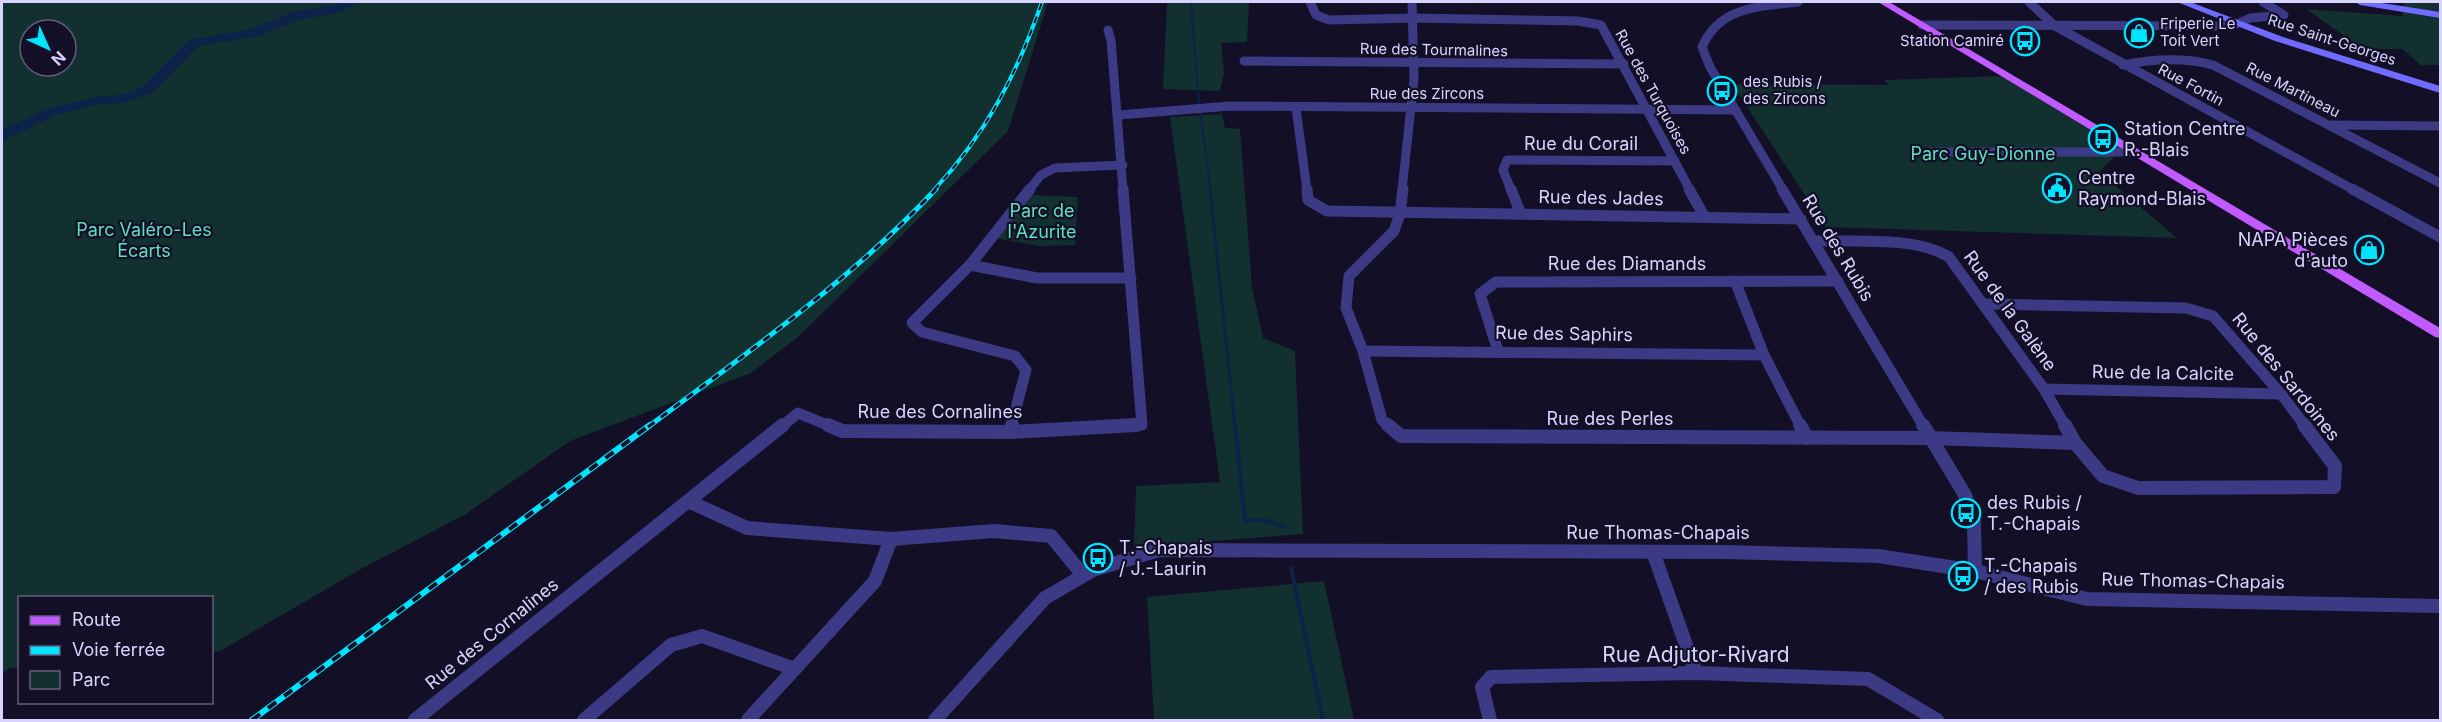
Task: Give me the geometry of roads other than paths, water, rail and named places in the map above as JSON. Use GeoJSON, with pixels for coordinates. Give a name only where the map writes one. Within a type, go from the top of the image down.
{"type":"FeatureCollection","features":[{"type":"Feature","properties":{"kind":"main road"},"geometry":{"type":"LineString","coordinates":[[1883,2],[2440,334]]}},
{"type":"Feature","properties":{"kind":"street","name":"Rue des Turquoises"},"geometry":{"type":"LineString","coordinates":[[1310,2],[1312,12],[1318,17],[1329,20],[1414,18],[1590,22],[1601,25],[1704,216]]}},
{"type":"Feature","properties":{"kind":"street"},"geometry":{"type":"LineString","coordinates":[[1400,214],[1414,64],[1412,2]]}},
{"type":"Feature","properties":{"kind":"street"},"geometry":{"type":"LineString","coordinates":[[1746,2],[1758,8]]}},
{"type":"Feature","properties":{"kind":"street","name":"Rue des Rubis"},"geometry":{"type":"LineString","coordinates":[[1797,2],[1758,8],[1726,18],[1711,29],[1702,46],[1710,67],[1965,495],[1974,522],[1975,571]]}},
{"type":"Feature","properties":{"kind":"street","name":"Rue Fortin"},"geometry":{"type":"LineString","coordinates":[[2029,2],[2055,26],[2440,237]]}},
{"type":"Feature","properties":{"kind":"street","name":"Rue Saint-Georges"},"geometry":{"type":"LineString","coordinates":[[2182,2],[2235,24],[2338,59],[2439,89]]}},
{"type":"Feature","properties":{"kind":"street"},"geometry":{"type":"LineString","coordinates":[[1922,25],[2232,26],[2237,20],[2245,18],[2284,15],[2263,2]]}},
{"type":"Feature","properties":{"kind":"street"},"geometry":{"type":"LineString","coordinates":[[2360,2],[2440,15]]}},
{"type":"Feature","properties":{"kind":"street","name":"Rue des Cornalines"},"geometry":{"type":"LineString","coordinates":[[415,720],[798,413],[842,431],[1010,432],[1142,425],[1119,115],[1108,30]]}},
{"type":"Feature","properties":{"kind":"street","name":"Rue des Tourmalines"},"geometry":{"type":"LineString","coordinates":[[1245,60],[1414,64],[1624,64]]}},
{"type":"Feature","properties":{"kind":"street","name":"Rue Martineau"},"geometry":{"type":"LineString","coordinates":[[2123,64],[2148,60],[2201,61],[2213,65],[2440,183]]}},
{"type":"Feature","properties":{"kind":"street","name":"Rue des Zircons"},"geometry":{"type":"LineString","coordinates":[[1119,115],[1230,106],[1736,110]]}},
{"type":"Feature","properties":{"kind":"street","name":"Rue des Jades"},"geometry":{"type":"LineString","coordinates":[[1296,108],[1308,200],[1327,211],[1801,219]]}},
{"type":"Feature","properties":{"kind":"street"},"geometry":{"type":"LineString","coordinates":[[2328,125],[2440,126]]}},
{"type":"Feature","properties":{"kind":"street"},"geometry":{"type":"LineString","coordinates":[[1932,152],[2135,152]]}},
{"type":"Feature","properties":{"kind":"street","name":"Rue du Corail"},"geometry":{"type":"LineString","coordinates":[[1521,213],[1503,170],[1507,160],[1675,161]]}},
{"type":"Feature","properties":{"kind":"street"},"geometry":{"type":"LineString","coordinates":[[1010,432],[1026,369],[1015,356],[922,332],[912,323],[970,265],[1041,175],[1055,168],[1123,165]]}},
{"type":"Feature","properties":{"kind":"street","name":"Rue des Perles"},"geometry":{"type":"LineString","coordinates":[[1400,214],[1394,231],[1349,276],[1346,308],[1363,351],[1382,420],[1401,436],[1931,438],[2075,443]]}},
{"type":"Feature","properties":{"kind":"street","name":"Rue de la Galène"},"geometry":{"type":"LineString","coordinates":[[1814,241],[1915,244],[1935,248],[1949,258],[2044,389],[2075,443]]}},
{"type":"Feature","properties":{"kind":"street"},"geometry":{"type":"LineString","coordinates":[[970,265],[1037,278],[1131,278]]}},
{"type":"Feature","properties":{"kind":"street"},"geometry":{"type":"LineString","coordinates":[[1735,281],[1764,355],[1807,438]]}},
{"type":"Feature","properties":{"kind":"street","name":"Rue des Diamands"},"geometry":{"type":"LineString","coordinates":[[1498,351],[1480,294],[1496,282],[1838,281]]}},
{"type":"Feature","properties":{"kind":"street","name":"Rue des Sardoines"},"geometry":{"type":"LineString","coordinates":[[1983,304],[2186,308],[2213,316],[2281,394],[2335,466],[2334,487],[2138,488],[2103,476],[2075,443]]}},
{"type":"Feature","properties":{"kind":"street","name":"Rue des Saphirs"},"geometry":{"type":"LineString","coordinates":[[1363,351],[1764,355]]}},
{"type":"Feature","properties":{"kind":"street","name":"Rue de la Calcite"},"geometry":{"type":"LineString","coordinates":[[2044,389],[2281,394]]}},
{"type":"Feature","properties":{"kind":"street"},"geometry":{"type":"LineString","coordinates":[[688,501],[747,528],[891,539],[994,531],[1051,537],[1083,575]]}},
{"type":"Feature","properties":{"kind":"street"},"geometry":{"type":"LineString","coordinates":[[748,720],[875,581],[891,539]]}},
{"type":"Feature","properties":{"kind":"street","name":"Rue Thomas-Chapais"},"geometry":{"type":"LineString","coordinates":[[943,718],[1045,598],[1093,570],[1159,550],[1653,552],[1878,556],[1975,571],[2087,599],[2440,606]]}},
{"type":"Feature","properties":{"kind":"street"},"geometry":{"type":"LineString","coordinates":[[1653,552],[1696,673]]}},
{"type":"Feature","properties":{"kind":"street"},"geometry":{"type":"LineString","coordinates":[[584,720],[671,645],[702,636],[795,669]]}},
{"type":"Feature","properties":{"kind":"street","name":"Rue Adjutor-Rivard"},"geometry":{"type":"LineString","coordinates":[[1490,720],[1482,687],[1491,677],[1696,673],[1868,679],[1937,720]]}},
{"type":"Feature","properties":{"kind":"waterway"},"geometry":{"type":"LineString","coordinates":[[2,136],[54,111],[100,100],[123,99],[147,90],[194,43],[253,33],[298,15],[334,10],[352,2]]}},
{"type":"Feature","properties":{"kind":"waterway"},"geometry":{"type":"LineString","coordinates":[[1191,2],[1199,105]]}},
{"type":"Feature","properties":{"kind":"waterway"},"geometry":{"type":"LineString","coordinates":[[1200,112],[1211,190]]}},
{"type":"Feature","properties":{"kind":"waterway"},"geometry":{"type":"LineString","coordinates":[[1210,189],[1235,427]]}},
{"type":"Feature","properties":{"kind":"waterway"},"geometry":{"type":"LineString","coordinates":[[1235,425],[1245,521],[1263,520],[1285,527]]}},
{"type":"Feature","properties":{"kind":"waterway"},"geometry":{"type":"LineString","coordinates":[[1291,568],[1323,720]]}},
{"type":"Feature","properties":{"kind":"railway"},"geometry":{"type":"LineString","coordinates":[[934,190],[953,169],[998,102],[1022,54],[1042,2]]}},
{"type":"Feature","properties":{"kind":"railway"},"geometry":{"type":"LineString","coordinates":[[648,427],[833,285],[903,223],[936,189]]}},
{"type":"Feature","properties":{"kind":"railway"},"geometry":{"type":"LineString","coordinates":[[252,720],[650,425]]}},
{"type":"Feature","properties":{"kind":"place","name":"Friperie Le Toit Vert"},"geometry":{"type":"Point","coordinates":[2139,33]}},
{"type":"Feature","properties":{"kind":"place","name":"Station Camiré"},"geometry":{"type":"Point","coordinates":[2025,41]}},
{"type":"Feature","properties":{"kind":"place","name":"des Rubis / des Zircons"},"geometry":{"type":"Point","coordinates":[1722,91]}},
{"type":"Feature","properties":{"kind":"place","name":"Station Centre R.-Blais"},"geometry":{"type":"Point","coordinates":[2103,139]}},
{"type":"Feature","properties":{"kind":"place","name":"Centre Raymond-Blais"},"geometry":{"type":"Point","coordinates":[2057,188]}},
{"type":"Feature","properties":{"kind":"place","name":"NAPA Pièces d'auto"},"geometry":{"type":"Point","coordinates":[2369,250]}},
{"type":"Feature","properties":{"kind":"place","name":"des Rubis / T.-Chapais"},"geometry":{"type":"Point","coordinates":[1966,513]}},
{"type":"Feature","properties":{"kind":"place","name":"T.-Chapais / J.-Laurin"},"geometry":{"type":"Point","coordinates":[1098,558]}},
{"type":"Feature","properties":{"kind":"place","name":"T.-Chapais / des Rubis"},"geometry":{"type":"Point","coordinates":[1963,576]}},
{"type":"Feature","properties":{"kind":"park label","name":"Parc Guy-Dionne"},"geometry":{"type":"Point","coordinates":[1983,154]}},
{"type":"Feature","properties":{"kind":"park label","name":"Parc de l'Azurite"},"geometry":{"type":"Point","coordinates":[1042,221]}},
{"type":"Feature","properties":{"kind":"park label","name":"Parc Valéro-Les Écarts"},"geometry":{"type":"Point","coordinates":[144,240]}}]}
